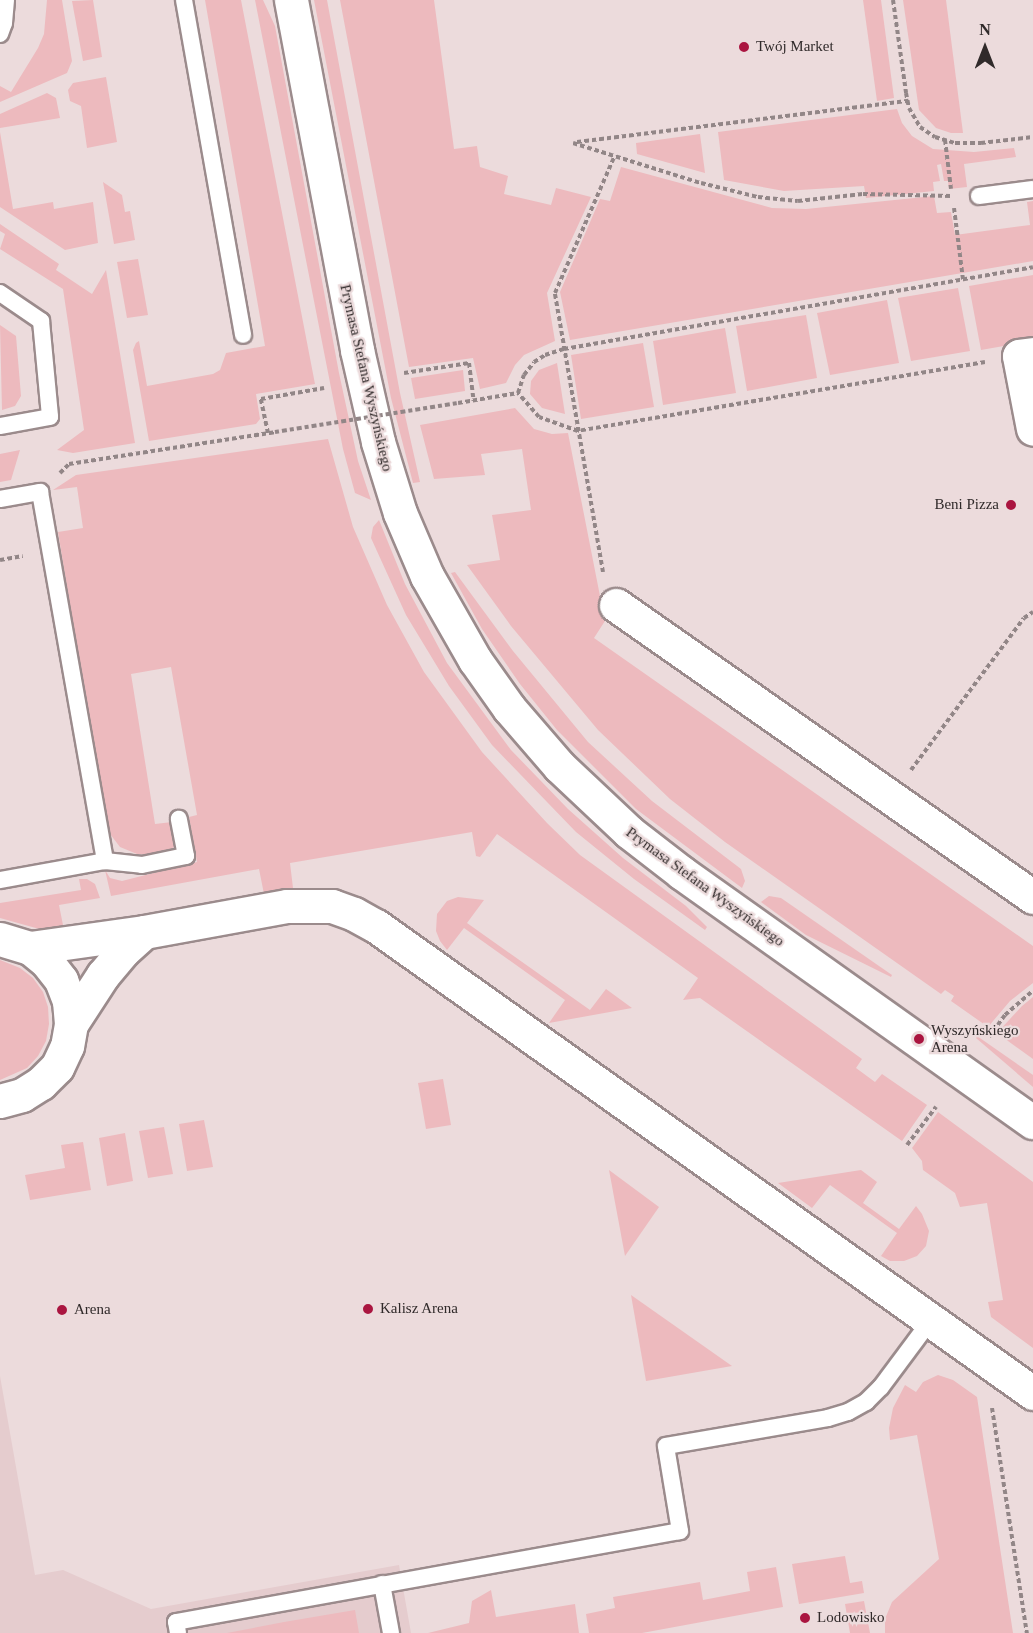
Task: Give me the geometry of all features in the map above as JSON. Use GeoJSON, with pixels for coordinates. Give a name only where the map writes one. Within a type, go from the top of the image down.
{"type":"FeatureCollection","features":[{"type":"Feature","properties":{"kind":"street","name":"Prymasa Stefana Wyszyńskiego"},"geometry":{"type":"LineString","coordinates":[[291,0],[357,350],[378,442],[400,513],[427,576],[475,660],[510,708],[559,766],[629,832],[682,873],[1033,1122]]}},
{"type":"Feature","properties":{"kind":"street"},"geometry":{"type":"LineString","coordinates":[[1026,355],[1033,429]]}},
{"type":"Feature","properties":{"kind":"street"},"geometry":{"type":"LineString","coordinates":[[616,605],[1033,897]]}},
{"type":"Feature","properties":{"kind":"street"},"geometry":{"type":"LineString","coordinates":[[15,944],[144,932],[287,906],[332,906],[354,914],[376,926],[1033,1393]]}},
{"type":"Feature","properties":{"kind":"street"},"geometry":{"type":"LineString","coordinates":[[71,1024],[123,951],[144,932]]}},
{"type":"Feature","properties":{"kind":"street"},"geometry":{"type":"LineString","coordinates":[[0,1101],[22,1095],[41,1083],[57,1067],[67,1046],[71,1024],[69,1001],[61,980],[47,962],[15,944]]}},
{"type":"Feature","properties":{"kind":"lane"},"geometry":{"type":"LineString","coordinates":[[0,34],[4,23],[6,0]]}},
{"type":"Feature","properties":{"kind":"lane"},"geometry":{"type":"LineString","coordinates":[[184,0],[243,335]]}},
{"type":"Feature","properties":{"kind":"lane"},"geometry":{"type":"LineString","coordinates":[[979,196],[1033,189]]}},
{"type":"Feature","properties":{"kind":"lane"},"geometry":{"type":"LineString","coordinates":[[0,426],[50,417],[41,321],[2,297]]}},
{"type":"Feature","properties":{"kind":"lane"},"geometry":{"type":"LineString","coordinates":[[0,499],[40,492],[105,861]]}},
{"type":"Feature","properties":{"kind":"lane"},"geometry":{"type":"LineString","coordinates":[[0,880],[105,861],[142,865],[186,856],[179,819]]}},
{"type":"Feature","properties":{"kind":"lane"},"geometry":{"type":"LineString","coordinates":[[178,1633],[176,1622],[680,1531],[666,1446],[828,1418],[848,1412],[866,1402],[881,1387],[931,1320]]}},
{"type":"Feature","properties":{"kind":"lane"},"geometry":{"type":"LineString","coordinates":[[382,1584],[391,1633]]}},
{"type":"Feature","properties":{"kind":"path"},"geometry":{"type":"LineString","coordinates":[[893,0],[908,101],[920,127],[945,140],[981,143],[1033,136]]}},
{"type":"Feature","properties":{"kind":"path"},"geometry":{"type":"LineString","coordinates":[[908,101],[573,142],[702,183],[758,197],[798,201],[862,194],[979,196]]}},
{"type":"Feature","properties":{"kind":"path"},"geometry":{"type":"LineString","coordinates":[[615,155],[555,293],[602,568],[608,591],[616,605]]}},
{"type":"Feature","properties":{"kind":"path"},"geometry":{"type":"LineString","coordinates":[[518,393],[524,375],[534,362],[564,349],[1033,267]]}},
{"type":"Feature","properties":{"kind":"path"},"geometry":{"type":"LineString","coordinates":[[518,393],[527,407],[538,417],[578,431],[1026,355]]}},
{"type":"Feature","properties":{"kind":"path"},"geometry":{"type":"LineString","coordinates":[[404,373],[469,363],[474,401]]}},
{"type":"Feature","properties":{"kind":"path"},"geometry":{"type":"LineString","coordinates":[[268,433],[261,399],[324,388]]}},
{"type":"Feature","properties":{"kind":"path"},"geometry":{"type":"LineString","coordinates":[[40,492],[69,464],[518,393]]}},
{"type":"Feature","properties":{"kind":"path"},"geometry":{"type":"LineString","coordinates":[[906,777],[1024,618],[1033,612]]}},
{"type":"Feature","properties":{"kind":"path"},"geometry":{"type":"LineString","coordinates":[[989,1037],[1005,1015],[1033,991]]}},
{"type":"Feature","properties":{"kind":"path"},"geometry":{"type":"LineString","coordinates":[[907,1145],[936,1107]]}},
{"type":"Feature","properties":{"kind":"path"},"geometry":{"type":"LineString","coordinates":[[984,1359],[1027,1633]]}},
{"type":"Feature","properties":{"kind":"shaded area"},"geometry":{"type":"Polygon","coordinates":[[[47,0],[62,0],[72,61],[67,73],[0,102],[0,86],[11,92],[38,48],[44,34],[47,0]]]}},
{"type":"Feature","properties":{"kind":"shaded area"},"geometry":{"type":"Polygon","coordinates":[[[93,0],[102,57],[83,61],[72,1],[93,0]]]}},
{"type":"Feature","properties":{"kind":"shaded area"},"geometry":{"type":"Polygon","coordinates":[[[205,0],[241,0],[315,384],[256,394],[260,419],[256,424],[149,441],[133,350],[136,343],[139,341],[147,386],[213,374],[220,370],[226,353],[265,346],[205,0]]]}},
{"type":"Feature","properties":{"kind":"shaded area"},"geometry":{"type":"Polygon","coordinates":[[[255,0],[263,0],[275,26],[339,373],[358,461],[371,500],[355,493],[343,449],[255,0]]]}},
{"type":"Feature","properties":{"kind":"shaded area"},"geometry":{"type":"Polygon","coordinates":[[[314,0],[327,0],[400,393],[420,482],[413,483],[391,398],[314,0]]]}},
{"type":"Feature","properties":{"kind":"shaded area"},"geometry":{"type":"Polygon","coordinates":[[[340,0],[434,0],[454,149],[477,146],[480,167],[508,176],[504,194],[551,205],[556,188],[591,197],[547,293],[555,341],[524,355],[515,365],[506,383],[480,389],[473,358],[409,367],[340,0]]]}},
{"type":"Feature","properties":{"kind":"shaded area"},"geometry":{"type":"Polygon","coordinates":[[[863,0],[881,0],[894,98],[877,101],[863,0]]]}},
{"type":"Feature","properties":{"kind":"shaded area"},"geometry":{"type":"Polygon","coordinates":[[[903,0],[946,0],[963,133],[951,133],[936,128],[919,110],[903,0]]]}},
{"type":"Feature","properties":{"kind":"shaded area"},"geometry":{"type":"Polygon","coordinates":[[[106,77],[117,142],[87,148],[81,106],[70,101],[68,90],[73,83],[106,77]]]}},
{"type":"Feature","properties":{"kind":"shaded area"},"geometry":{"type":"Polygon","coordinates":[[[47,93],[56,98],[60,118],[0,128],[0,114],[47,93]]]}},
{"type":"Feature","properties":{"kind":"shaded area"},"geometry":{"type":"Polygon","coordinates":[[[897,109],[902,123],[912,136],[933,149],[974,152],[1014,148],[1016,157],[964,164],[967,187],[949,189],[948,181],[944,181],[941,164],[937,165],[940,181],[933,182],[934,191],[866,198],[864,186],[784,191],[724,180],[718,132],[897,109]]]}},
{"type":"Feature","properties":{"kind":"shaded area"},"geometry":{"type":"Polygon","coordinates":[[[0,132],[13,209],[53,202],[54,209],[93,202],[98,243],[65,250],[0,207],[0,132]]]}},
{"type":"Feature","properties":{"kind":"shaded area"},"geometry":{"type":"Polygon","coordinates":[[[700,134],[705,173],[637,154],[636,143],[700,134]]]}},
{"type":"Feature","properties":{"kind":"shaded area"},"geometry":{"type":"Polygon","coordinates":[[[621,167],[772,208],[806,209],[934,196],[937,213],[951,212],[955,235],[1030,225],[1027,202],[1033,201],[1033,261],[570,340],[560,292],[600,199],[610,201],[621,167]]]}},
{"type":"Feature","properties":{"kind":"shaded area"},"geometry":{"type":"Polygon","coordinates":[[[103,182],[122,195],[125,212],[130,211],[135,240],[114,244],[103,182]]]}},
{"type":"Feature","properties":{"kind":"shaded area"},"geometry":{"type":"Polygon","coordinates":[[[0,224],[59,264],[56,270],[92,294],[106,270],[135,443],[73,453],[57,450],[84,430],[63,289],[0,249],[5,234],[0,231],[0,224]]]}},
{"type":"Feature","properties":{"kind":"shaded area"},"geometry":{"type":"Polygon","coordinates":[[[138,259],[148,315],[127,318],[117,262],[138,259]]]}},
{"type":"Feature","properties":{"kind":"shaded area"},"geometry":{"type":"Polygon","coordinates":[[[1033,275],[1033,341],[981,350],[969,286],[1033,275]]]}},
{"type":"Feature","properties":{"kind":"shaded area"},"geometry":{"type":"Polygon","coordinates":[[[958,288],[970,351],[911,361],[898,298],[958,288]]]}},
{"type":"Feature","properties":{"kind":"shaded area"},"geometry":{"type":"Polygon","coordinates":[[[887,300],[899,363],[830,375],[817,313],[887,300]]]}},
{"type":"Feature","properties":{"kind":"shaded area"},"geometry":{"type":"Polygon","coordinates":[[[806,315],[817,378],[747,391],[736,326],[806,315]]]}},
{"type":"Feature","properties":{"kind":"shaded area"},"geometry":{"type":"Polygon","coordinates":[[[0,325],[16,336],[21,396],[15,406],[2,410],[0,325]]]}},
{"type":"Feature","properties":{"kind":"shaded area"},"geometry":{"type":"Polygon","coordinates":[[[725,328],[736,393],[663,405],[653,341],[725,328]]]}},
{"type":"Feature","properties":{"kind":"shaded area"},"geometry":{"type":"Polygon","coordinates":[[[643,343],[654,407],[581,419],[571,355],[643,343]]]}},
{"type":"Feature","properties":{"kind":"shaded area"},"geometry":{"type":"Polygon","coordinates":[[[557,363],[565,414],[542,408],[530,394],[531,381],[539,370],[557,363]]]}},
{"type":"Feature","properties":{"kind":"shaded area"},"geometry":{"type":"Polygon","coordinates":[[[463,370],[465,391],[415,399],[411,378],[463,370]]]}},
{"type":"Feature","properties":{"kind":"shaded area"},"geometry":{"type":"Polygon","coordinates":[[[515,408],[534,429],[552,434],[568,433],[600,596],[612,610],[594,638],[1033,946],[1033,983],[1010,1001],[988,1027],[951,1001],[954,996],[945,990],[941,994],[725,842],[670,799],[598,730],[511,626],[467,565],[500,560],[492,515],[531,510],[522,449],[481,454],[485,475],[434,479],[420,425],[515,408]]]}},
{"type":"Feature","properties":{"kind":"shaded area"},"geometry":{"type":"Polygon","coordinates":[[[328,439],[353,527],[387,605],[424,672],[482,752],[547,823],[580,855],[862,1059],[856,1068],[875,1082],[882,1074],[927,1105],[902,1141],[700,998],[683,1000],[698,978],[497,834],[480,857],[476,856],[472,832],[290,863],[293,888],[264,894],[259,869],[111,896],[105,870],[110,878],[122,881],[197,862],[189,817],[197,815],[171,667],[131,674],[155,824],[172,822],[175,846],[166,853],[157,855],[137,854],[120,847],[107,830],[58,532],[83,528],[77,487],[53,490],[76,475],[328,439]]]}},
{"type":"Feature","properties":{"kind":"shaded area"},"geometry":{"type":"Polygon","coordinates":[[[20,450],[11,480],[0,482],[0,454],[20,450]]]}},
{"type":"Feature","properties":{"kind":"shaded area"},"geometry":{"type":"Polygon","coordinates":[[[379,520],[405,584],[447,663],[511,750],[568,809],[623,858],[686,906],[707,927],[705,930],[634,879],[576,832],[492,745],[449,686],[406,615],[371,538],[373,527],[379,520]]]}},
{"type":"Feature","properties":{"kind":"shaded area"},"geometry":{"type":"Polygon","coordinates":[[[455,572],[513,651],[588,742],[652,801],[741,869],[745,881],[742,888],[636,809],[557,730],[520,684],[482,629],[451,573],[455,572]]]}},
{"type":"Feature","properties":{"kind":"shaded area"},"geometry":{"type":"Polygon","coordinates":[[[79,879],[87,879],[95,884],[100,898],[59,905],[64,930],[43,930],[0,918],[0,903],[81,890],[79,879]]]}},
{"type":"Feature","properties":{"kind":"shaded area"},"geometry":{"type":"Polygon","coordinates":[[[769,896],[781,898],[892,975],[891,977],[806,935],[761,902],[769,896]]]}},
{"type":"Feature","properties":{"kind":"shaded area"},"geometry":{"type":"Polygon","coordinates":[[[458,897],[484,900],[467,923],[590,1010],[606,989],[632,1008],[549,1023],[565,1000],[464,928],[447,950],[440,941],[436,931],[437,914],[447,901],[458,897]]]}},
{"type":"Feature","properties":{"kind":"shaded area"},"geometry":{"type":"Polygon","coordinates":[[[0,960],[20,968],[33,978],[43,992],[48,1007],[49,1024],[46,1041],[38,1056],[27,1068],[0,1080],[0,960]]]}},
{"type":"Feature","properties":{"kind":"shaded area"},"geometry":{"type":"Polygon","coordinates":[[[1033,997],[1033,1059],[997,1033],[1033,997]]]}},
{"type":"Feature","properties":{"kind":"shaded area"},"geometry":{"type":"Polygon","coordinates":[[[977,1036],[1033,1075],[1033,1087],[976,1038],[977,1036]]]}},
{"type":"Feature","properties":{"kind":"shaded area"},"geometry":{"type":"Polygon","coordinates":[[[443,1079],[451,1125],[426,1129],[418,1083],[443,1079]]]}},
{"type":"Feature","properties":{"kind":"shaded area"},"geometry":{"type":"Polygon","coordinates":[[[938,1112],[1033,1182],[1033,1348],[991,1317],[988,1302],[1003,1300],[987,1203],[960,1207],[955,1193],[923,1170],[922,1161],[912,1148],[938,1112]]]}},
{"type":"Feature","properties":{"kind":"shaded area"},"geometry":{"type":"Polygon","coordinates":[[[204,1120],[213,1167],[187,1171],[179,1124],[204,1120]]]}},
{"type":"Feature","properties":{"kind":"shaded area"},"geometry":{"type":"Polygon","coordinates":[[[164,1127],[173,1174],[148,1178],[139,1131],[164,1127]]]}},
{"type":"Feature","properties":{"kind":"shaded area"},"geometry":{"type":"Polygon","coordinates":[[[125,1133],[133,1181],[107,1186],[99,1138],[125,1133]]]}},
{"type":"Feature","properties":{"kind":"shaded area"},"geometry":{"type":"Polygon","coordinates":[[[83,1142],[91,1190],[30,1200],[25,1175],[65,1168],[61,1145],[83,1142]]]}},
{"type":"Feature","properties":{"kind":"shaded area"},"geometry":{"type":"Polygon","coordinates":[[[609,1170],[659,1207],[625,1256],[609,1170]]]}},
{"type":"Feature","properties":{"kind":"shaded area"},"geometry":{"type":"Polygon","coordinates":[[[861,1170],[877,1182],[863,1203],[899,1229],[916,1206],[922,1214],[929,1231],[926,1246],[917,1256],[904,1261],[890,1261],[881,1256],[897,1233],[830,1185],[812,1208],[778,1183],[861,1170]]]}},
{"type":"Feature","properties":{"kind":"shaded area"},"geometry":{"type":"Polygon","coordinates":[[[631,1295],[732,1366],[646,1381],[631,1295]]]}},
{"type":"Feature","properties":{"kind":"shaded area"},"geometry":{"type":"Polygon","coordinates":[[[938,1375],[953,1380],[977,1397],[1013,1633],[885,1633],[885,1619],[892,1602],[939,1559],[917,1435],[890,1440],[889,1428],[893,1408],[905,1385],[916,1392],[923,1382],[938,1375]]]}},
{"type":"Feature","properties":{"kind":"shaded area"},"geometry":{"type":"Polygon","coordinates":[[[0,1376],[35,1575],[63,1570],[151,1609],[399,1565],[411,1633],[0,1633],[0,1376]]]}},
{"type":"Feature","properties":{"kind":"shaded area"},"geometry":{"type":"Polygon","coordinates":[[[845,1556],[850,1583],[862,1581],[864,1593],[799,1604],[792,1564],[845,1556]]]}},
{"type":"Feature","properties":{"kind":"shaded area"},"geometry":{"type":"Polygon","coordinates":[[[776,1567],[783,1607],[642,1633],[589,1633],[586,1614],[615,1608],[613,1597],[700,1582],[703,1600],[750,1591],[747,1572],[776,1567]]]}},
{"type":"Feature","properties":{"kind":"shaded area"},"geometry":{"type":"Polygon","coordinates":[[[491,1590],[496,1617],[575,1604],[579,1633],[428,1633],[469,1623],[472,1601],[491,1590]]]}},
{"type":"Feature","properties":{"kind":"shaded area"},"geometry":{"type":"Polygon","coordinates":[[[864,1601],[870,1633],[850,1633],[845,1604],[864,1601]]]}},
{"type":"Feature","properties":{"kind":"shaded area"},"geometry":{"type":"Polygon","coordinates":[[[355,1610],[359,1633],[227,1633],[284,1622],[355,1610]]]}},
{"type":"Feature","properties":{"kind":"place","name":"Twój Market"},"geometry":{"type":"Point","coordinates":[744,47]}},
{"type":"Feature","properties":{"kind":"place","name":"Beni Pizza"},"geometry":{"type":"Point","coordinates":[1011,505]}},
{"type":"Feature","properties":{"kind":"place","name":"Wyszyńskiego Arena"},"geometry":{"type":"Point","coordinates":[919,1039]}},
{"type":"Feature","properties":{"kind":"place","name":"Kalisz Arena"},"geometry":{"type":"Point","coordinates":[368,1309]}},
{"type":"Feature","properties":{"kind":"place","name":"Arena"},"geometry":{"type":"Point","coordinates":[62,1310]}},
{"type":"Feature","properties":{"kind":"place","name":"Lodowisko"},"geometry":{"type":"Point","coordinates":[805,1618]}}]}
